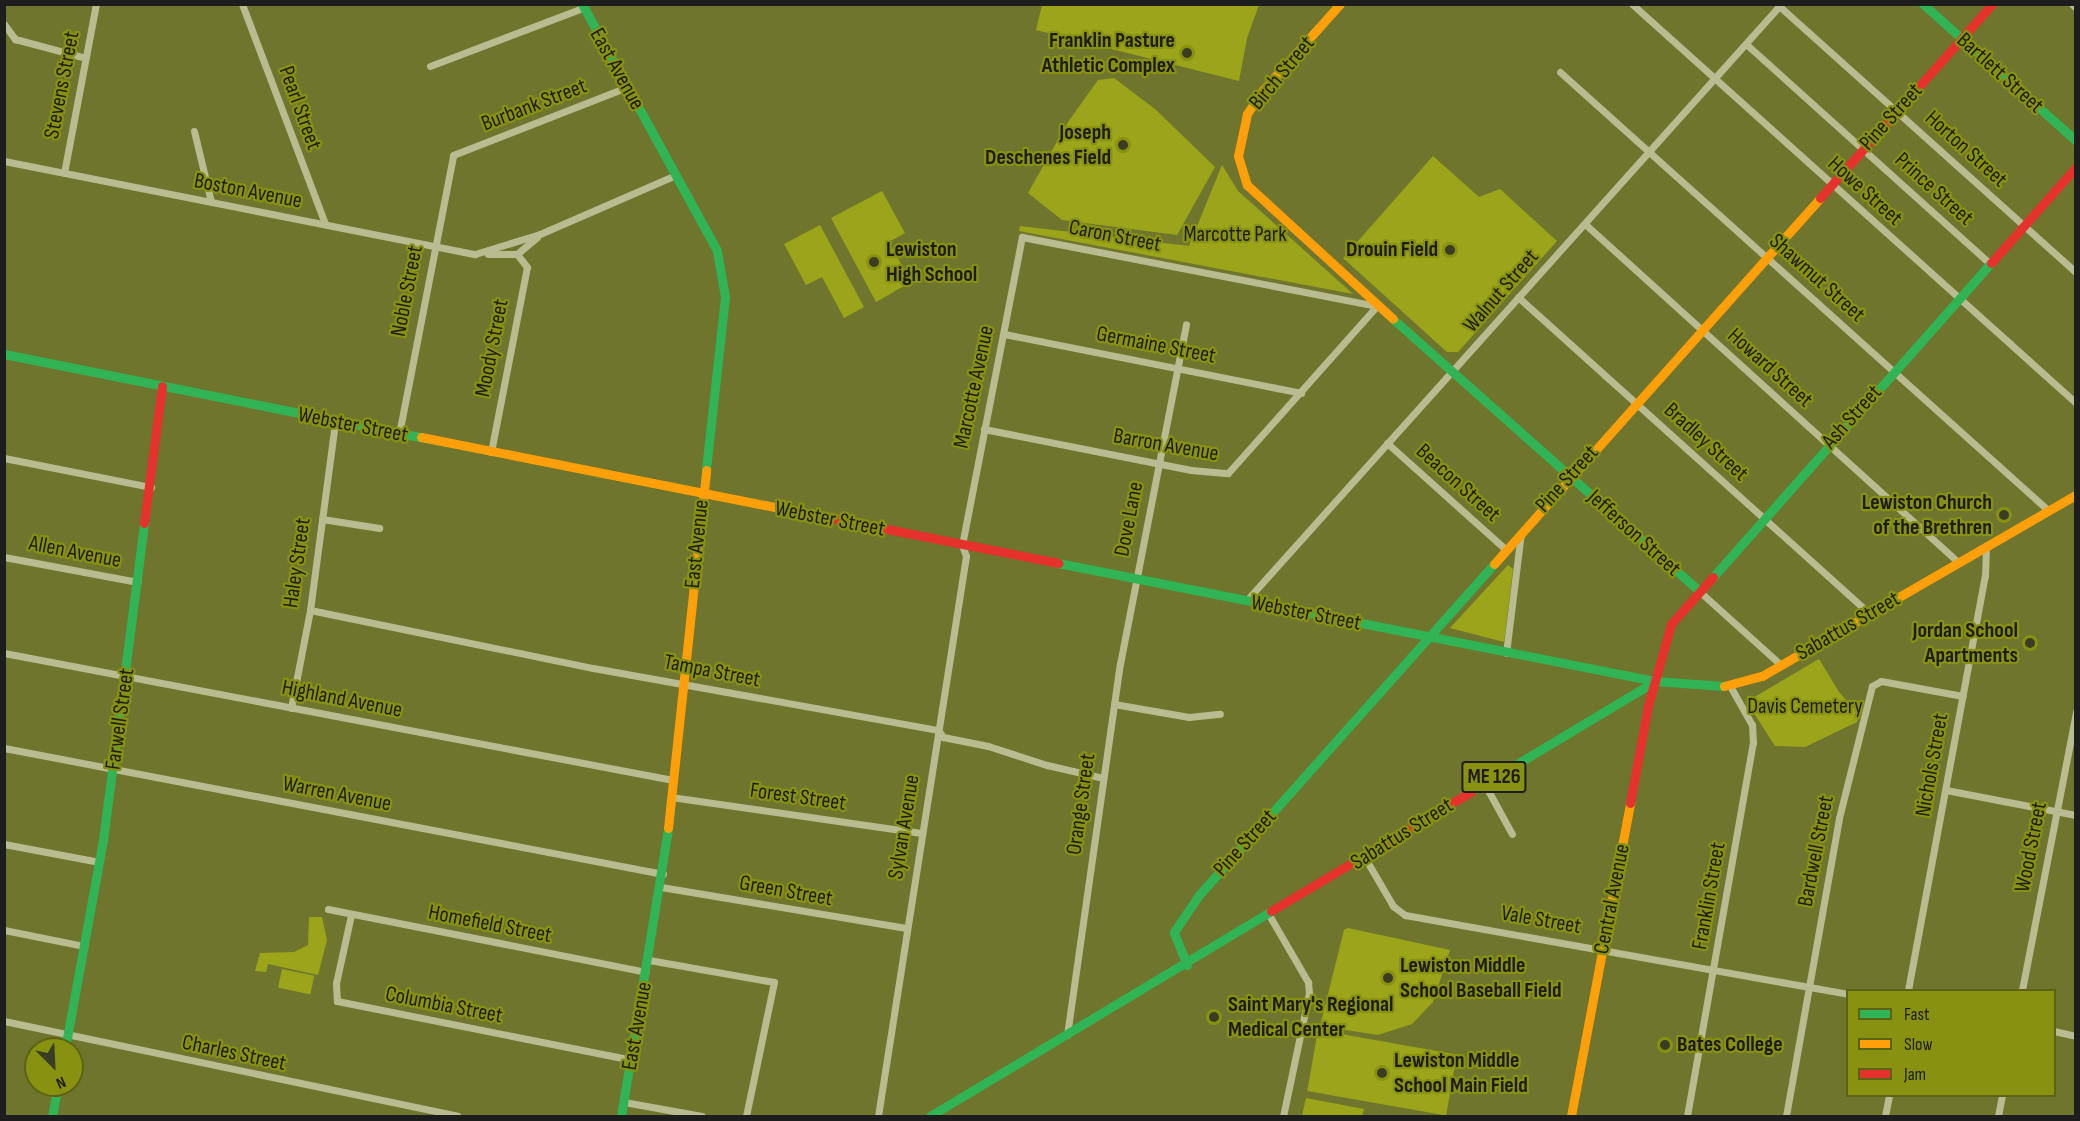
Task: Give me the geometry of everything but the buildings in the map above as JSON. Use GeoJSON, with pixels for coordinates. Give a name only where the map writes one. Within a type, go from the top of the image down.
{"type":"FeatureCollection","features":[{"type":"Feature","properties":{"kind":"main road","name":"Birch Street"},"geometry":{"type":"LineString","coordinates":[[1340,4],[1255,100],[1241,131],[1238,166],[1247,185],[1377,306]]}},
{"type":"Feature","properties":{"kind":"main road","name":"Bartlett Street"},"geometry":{"type":"LineString","coordinates":[[1923,4],[2076,141]]}},
{"type":"Feature","properties":{"kind":"main road","name":"Pine Street"},"geometry":{"type":"LineString","coordinates":[[1187,965],[1174,940],[1180,920],[1635,402],[1992,4]]}},
{"type":"Feature","properties":{"kind":"main road","name":"East Avenue"},"geometry":{"type":"LineString","coordinates":[[582,6],[717,251],[724,282],[723,340],[702,493],[663,874],[621,1116]]}},
{"type":"Feature","properties":{"kind":"main road","name":"Ash Street"},"geometry":{"type":"LineString","coordinates":[[1655,681],[1671,624],[1762,517],[2076,167]]}},
{"type":"Feature","properties":{"kind":"main road","name":"Jefferson Street"},"geometry":{"type":"LineString","coordinates":[[1377,306],[1455,371],[1699,591]]}},
{"type":"Feature","properties":{"kind":"main road","name":"Webster Street"},"geometry":{"type":"LineString","coordinates":[[4,354],[335,422],[1655,681]]}},
{"type":"Feature","properties":{"kind":"main road","name":"Farwell Street"},"geometry":{"type":"LineString","coordinates":[[66,1037],[99,862],[113,769],[151,487],[162,386]]}},
{"type":"Feature","properties":{"kind":"main road","name":"Sabattus Street"},"geometry":{"type":"LineString","coordinates":[[930,1116],[1187,965],[1655,681],[1730,686],[1753,680],[2076,495]]}},
{"type":"Feature","properties":{"kind":"main road","name":"Central Avenue"},"geometry":{"type":"LineString","coordinates":[[1571,1116],[1655,681]]}},
{"type":"Feature","properties":{"kind":"main road"},"geometry":{"type":"LineString","coordinates":[[52,1116],[56,1097]]}},
{"type":"Feature","properties":{"kind":"street","name":"Stevens Street"},"geometry":{"type":"LineString","coordinates":[[64,172],[96,4]]}},
{"type":"Feature","properties":{"kind":"street","name":"Pearl Street"},"geometry":{"type":"LineString","coordinates":[[242,4],[325,224]]}},
{"type":"Feature","properties":{"kind":"street","name":"Howe Street"},"geometry":{"type":"LineString","coordinates":[[1632,4],[2076,403]]}},
{"type":"Feature","properties":{"kind":"street"},"geometry":{"type":"LineString","coordinates":[[2072,4],[2076,8]]}},
{"type":"Feature","properties":{"kind":"street","name":"Walnut Street"},"geometry":{"type":"LineString","coordinates":[[1246,601],[1387,443],[1455,371],[1518,297],[1780,5]]}},
{"type":"Feature","properties":{"kind":"street","name":"Horton Street"},"geometry":{"type":"LineString","coordinates":[[1780,5],[2076,272]]}},
{"type":"Feature","properties":{"kind":"street"},"geometry":{"type":"LineString","coordinates":[[430,66],[582,6]]}},
{"type":"Feature","properties":{"kind":"street"},"geometry":{"type":"LineString","coordinates":[[4,24],[15,39],[86,58]]}},
{"type":"Feature","properties":{"kind":"street","name":"Prince Street"},"geometry":{"type":"LineString","coordinates":[[1746,45],[1990,264]]}},
{"type":"Feature","properties":{"kind":"street","name":"Shawmut Street"},"geometry":{"type":"LineString","coordinates":[[1560,72],[2049,511]]}},
{"type":"Feature","properties":{"kind":"street","name":"Burbank Street"},"geometry":{"type":"LineString","coordinates":[[453,155],[627,87]]}},
{"type":"Feature","properties":{"kind":"street"},"geometry":{"type":"LineString","coordinates":[[194,131],[211,202]]}},
{"type":"Feature","properties":{"kind":"street","name":"Noble Street"},"geometry":{"type":"LineString","coordinates":[[399,434],[453,155]]}},
{"type":"Feature","properties":{"kind":"street","name":"Boston Avenue"},"geometry":{"type":"LineString","coordinates":[[4,161],[434,246],[486,254],[517,254],[540,234]]}},
{"type":"Feature","properties":{"kind":"street","name":"Boston Avenue"},"geometry":{"type":"LineString","coordinates":[[486,254],[540,234],[676,175]]}},
{"type":"Feature","properties":{"kind":"street","name":"Howard Street"},"geometry":{"type":"LineString","coordinates":[[1585,224],[1958,562]]}},
{"type":"Feature","properties":{"kind":"street","name":"Caron Street"},"geometry":{"type":"LineString","coordinates":[[1022,237],[1377,306]]}},
{"type":"Feature","properties":{"kind":"street","name":"Marcotte Avenue"},"geometry":{"type":"LineString","coordinates":[[962,545],[1022,237]]}},
{"type":"Feature","properties":{"kind":"street","name":"Moody Street"},"geometry":{"type":"LineString","coordinates":[[491,452],[527,267],[517,254]]}},
{"type":"Feature","properties":{"kind":"street","name":"Bradley Street"},"geometry":{"type":"LineString","coordinates":[[1518,297],[1869,613]]}},
{"type":"Feature","properties":{"kind":"street","name":"Barron Avenue"},"geometry":{"type":"LineString","coordinates":[[984,429],[1218,475],[1228,473],[1377,306]]}},
{"type":"Feature","properties":{"kind":"street","name":"Dove Lane"},"geometry":{"type":"LineString","coordinates":[[1136,580],[1186,324]]}},
{"type":"Feature","properties":{"kind":"street","name":"Germaine Street"},"geometry":{"type":"LineString","coordinates":[[1004,334],[1301,393]]}},
{"type":"Feature","properties":{"kind":"street","name":"Haley Street"},"geometry":{"type":"LineString","coordinates":[[291,708],[310,610],[335,422]]}},
{"type":"Feature","properties":{"kind":"street","name":"Beacon Street"},"geometry":{"type":"LineString","coordinates":[[1387,443],[1505,549]]}},
{"type":"Feature","properties":{"kind":"street"},"geometry":{"type":"LineString","coordinates":[[4,458],[151,487]]}},
{"type":"Feature","properties":{"kind":"street"},"geometry":{"type":"LineString","coordinates":[[322,519],[379,528]]}},
{"type":"Feature","properties":{"kind":"street"},"geometry":{"type":"LineString","coordinates":[[1506,652],[1522,530]]}},
{"type":"Feature","properties":{"kind":"street","name":"Sylvan Avenue"},"geometry":{"type":"LineString","coordinates":[[878,1116],[905,928],[966,556],[962,545]]}},
{"type":"Feature","properties":{"kind":"street","name":"Nichols Street"},"geometry":{"type":"LineString","coordinates":[[1908,989],[1963,696],[1986,546]]}},
{"type":"Feature","properties":{"kind":"street","name":"Allen Avenue"},"geometry":{"type":"LineString","coordinates":[[4,557],[138,582]]}},
{"type":"Feature","properties":{"kind":"street","name":"Orange Street"},"geometry":{"type":"LineString","coordinates":[[1067,1035],[1102,778],[1136,580]]}},
{"type":"Feature","properties":{"kind":"street","name":"Jefferson Street"},"geometry":{"type":"LineString","coordinates":[[1699,591],[1781,665]]}},
{"type":"Feature","properties":{"kind":"street","name":"Tampa Street"},"geometry":{"type":"LineString","coordinates":[[310,610],[683,684],[938,730],[944,737],[1102,778]]}},
{"type":"Feature","properties":{"kind":"street","name":"Highland Avenue"},"geometry":{"type":"LineString","coordinates":[[4,653],[673,780]]}},
{"type":"Feature","properties":{"kind":"street","name":"Bardwell Street"},"geometry":{"type":"LineString","coordinates":[[1786,1116],[1839,818],[1872,686],[1881,681],[1963,696]]}},
{"type":"Feature","properties":{"kind":"street","name":"Franklin Street"},"geometry":{"type":"LineString","coordinates":[[1687,1116],[1715,969],[1754,734],[1730,686]]}},
{"type":"Feature","properties":{"kind":"street"},"geometry":{"type":"LineString","coordinates":[[1114,704],[1189,717],[1220,714]]}},
{"type":"Feature","properties":{"kind":"street","name":"Wood Street"},"geometry":{"type":"LineString","coordinates":[[2022,989],[2076,711]]}},
{"type":"Feature","properties":{"kind":"street","name":"Warren Avenue"},"geometry":{"type":"LineString","coordinates":[[4,748],[663,874]]}},
{"type":"Feature","properties":{"kind":"street"},"geometry":{"type":"LineString","coordinates":[[1484,783],[1512,834]]}},
{"type":"Feature","properties":{"kind":"street"},"geometry":{"type":"LineString","coordinates":[[1946,790],[2076,815]]}},
{"type":"Feature","properties":{"kind":"street","name":"Forest Street"},"geometry":{"type":"LineString","coordinates":[[671,797],[921,833]]}},
{"type":"Feature","properties":{"kind":"street"},"geometry":{"type":"LineString","coordinates":[[4,844],[99,862]]}},
{"type":"Feature","properties":{"kind":"street","name":"Vale Street"},"geometry":{"type":"LineString","coordinates":[[1365,858],[1393,906],[1405,915],[1846,994]]}},
{"type":"Feature","properties":{"kind":"street","name":"Green Street"},"geometry":{"type":"LineString","coordinates":[[661,887],[905,928]]}},
{"type":"Feature","properties":{"kind":"street","name":"Homefield Street"},"geometry":{"type":"LineString","coordinates":[[328,909],[646,972]]}},
{"type":"Feature","properties":{"kind":"street","name":"Columbia Street"},"geometry":{"type":"LineString","coordinates":[[351,915],[336,983],[337,1001],[631,1060]]}},
{"type":"Feature","properties":{"kind":"street"},"geometry":{"type":"LineString","coordinates":[[1269,915],[1308,982],[1310,993],[1282,1116]]}},
{"type":"Feature","properties":{"kind":"street"},"geometry":{"type":"LineString","coordinates":[[4,930],[84,946]]}},
{"type":"Feature","properties":{"kind":"street"},"geometry":{"type":"LineString","coordinates":[[649,960],[774,982],[746,1116]]}},
{"type":"Feature","properties":{"kind":"street","name":"Charles Street"},"geometry":{"type":"LineString","coordinates":[[4,1021],[67,1033],[124,1049],[457,1116]]}},
{"type":"Feature","properties":{"kind":"street"},"geometry":{"type":"LineString","coordinates":[[2056,1031],[2076,1036]]}},
{"type":"Feature","properties":{"kind":"street"},"geometry":{"type":"LineString","coordinates":[[1885,1116],[1889,1097]]}},
{"type":"Feature","properties":{"kind":"street"},"geometry":{"type":"LineString","coordinates":[[1998,1116],[2002,1097]]}},
{"type":"Feature","properties":{"kind":"street"},"geometry":{"type":"LineString","coordinates":[[624,1102],[702,1116]]}},
{"type":"Feature","properties":{"kind":"green space","name":"Franklin Pasture Athletic Complex"},"geometry":{"type":"Polygon","coordinates":[[[1042,4],[1259,5],[1247,38],[1239,81],[1036,30],[1042,4]]]}},
{"type":"Feature","properties":{"kind":"green space","name":"Joseph Deschenes Field"},"geometry":{"type":"Polygon","coordinates":[[[1114,78],[1155,109],[1215,167],[1177,235],[1062,220],[1028,193],[1068,122],[1098,80],[1114,78]]]}},
{"type":"Feature","properties":{"kind":"green space","name":"Drouin Field"},"geometry":{"type":"Polygon","coordinates":[[[1433,156],[1479,197],[1500,189],[1557,241],[1458,352],[1447,352],[1343,258],[1433,156]]]}},
{"type":"Feature","properties":{"kind":"green space","name":"Marcotte Park"},"geometry":{"type":"Polygon","coordinates":[[[1222,165],[1238,191],[1353,294],[1019,231],[1020,226],[1189,246],[1222,165]]]}},
{"type":"Feature","properties":{"kind":"green space"},"geometry":{"type":"Polygon","coordinates":[[[882,191],[905,233],[889,242],[911,282],[876,302],[831,218],[882,191]]]}},
{"type":"Feature","properties":{"kind":"green space"},"geometry":{"type":"Polygon","coordinates":[[[820,225],[864,307],[844,318],[822,277],[806,285],[784,244],[820,225]]]}},
{"type":"Feature","properties":{"kind":"green space"},"geometry":{"type":"Polygon","coordinates":[[[1508,565],[1513,569],[1504,642],[1450,628],[1508,565]]]}},
{"type":"Feature","properties":{"kind":"green space","name":"Davis Cemetery"},"geometry":{"type":"Polygon","coordinates":[[[1819,659],[1839,692],[1859,714],[1857,722],[1805,747],[1775,746],[1750,707],[1751,699],[1819,659]]]}},
{"type":"Feature","properties":{"kind":"green space"},"geometry":{"type":"Polygon","coordinates":[[[309,917],[322,917],[327,940],[318,975],[268,964],[266,972],[255,971],[260,953],[294,952],[308,945],[309,917]]]}},
{"type":"Feature","properties":{"kind":"green space","name":"Lewiston Middle School Baseball Field"},"geometry":{"type":"Polygon","coordinates":[[[1348,928],[1450,950],[1433,1002],[1412,1024],[1378,1035],[1320,1026],[1344,930],[1348,928]]]}},
{"type":"Feature","properties":{"kind":"green space"},"geometry":{"type":"Polygon","coordinates":[[[282,969],[314,976],[310,994],[278,988],[282,969]]]}},
{"type":"Feature","properties":{"kind":"green space","name":"Lewiston Middle School Main Field"},"geometry":{"type":"Polygon","coordinates":[[[1318,1030],[1457,1054],[1446,1116],[1307,1091],[1318,1030]]]}},
{"type":"Feature","properties":{"kind":"green space"},"geometry":{"type":"Polygon","coordinates":[[[1306,1098],[1364,1109],[1362,1116],[1302,1116],[1306,1098]]]}},
{"type":"Feature","properties":{"kind":"traffic: fast"},"geometry":{"type":"LineString","coordinates":[[582,4],[717,251],[725,297],[706,470]]}},
{"type":"Feature","properties":{"kind":"traffic: fast"},"geometry":{"type":"LineString","coordinates":[[1923,4],[2076,141]]}},
{"type":"Feature","properties":{"kind":"traffic: fast"},"geometry":{"type":"LineString","coordinates":[[1713,577],[1991,263]]}},
{"type":"Feature","properties":{"kind":"traffic: fast"},"geometry":{"type":"LineString","coordinates":[[1393,319],[1699,591]]}},
{"type":"Feature","properties":{"kind":"traffic: fast"},"geometry":{"type":"LineString","coordinates":[[4,354],[421,437]]}},
{"type":"Feature","properties":{"kind":"traffic: fast"},"geometry":{"type":"LineString","coordinates":[[67,1037],[103,840],[144,523]]}},
{"type":"Feature","properties":{"kind":"traffic: fast"},"geometry":{"type":"LineString","coordinates":[[1058,563],[1655,681]]}},
{"type":"Feature","properties":{"kind":"traffic: fast"},"geometry":{"type":"LineString","coordinates":[[1187,965],[1174,932],[1199,895],[1494,564]]}},
{"type":"Feature","properties":{"kind":"traffic: fast"},"geometry":{"type":"LineString","coordinates":[[1472,791],[1655,681],[1724,686]]}},
{"type":"Feature","properties":{"kind":"traffic: fast"},"geometry":{"type":"LineString","coordinates":[[621,1116],[668,828]]}},
{"type":"Feature","properties":{"kind":"traffic: fast"},"geometry":{"type":"LineString","coordinates":[[930,1116],[1271,911]]}},
{"type":"Feature","properties":{"kind":"traffic: fast"},"geometry":{"type":"LineString","coordinates":[[52,1116],[56,1097]]}},
{"type":"Feature","properties":{"kind":"traffic: slow"},"geometry":{"type":"LineString","coordinates":[[1340,4],[1263,90],[1247,114],[1238,156],[1247,185],[1393,319]]}},
{"type":"Feature","properties":{"kind":"traffic: slow"},"geometry":{"type":"LineString","coordinates":[[1494,564],[1820,198]]}},
{"type":"Feature","properties":{"kind":"traffic: slow"},"geometry":{"type":"LineString","coordinates":[[421,437],[821,516]]}},
{"type":"Feature","properties":{"kind":"traffic: slow"},"geometry":{"type":"LineString","coordinates":[[668,828],[706,470]]}},
{"type":"Feature","properties":{"kind":"traffic: slow"},"geometry":{"type":"LineString","coordinates":[[1724,686],[1762,676],[2076,495]]}},
{"type":"Feature","properties":{"kind":"traffic: slow"},"geometry":{"type":"LineString","coordinates":[[1571,1116],[1630,803]]}},
{"type":"Feature","properties":{"kind":"traffic: jam"},"geometry":{"type":"LineString","coordinates":[[1820,198],[1992,4]]}},
{"type":"Feature","properties":{"kind":"traffic: jam"},"geometry":{"type":"LineString","coordinates":[[1991,263],[2076,167]]}},
{"type":"Feature","properties":{"kind":"traffic: jam"},"geometry":{"type":"LineString","coordinates":[[144,523],[162,386]]}},
{"type":"Feature","properties":{"kind":"traffic: jam"},"geometry":{"type":"LineString","coordinates":[[821,516],[1058,563]]}},
{"type":"Feature","properties":{"kind":"traffic: jam"},"geometry":{"type":"LineString","coordinates":[[1630,803],[1648,706],[1671,624],[1713,577]]}},
{"type":"Feature","properties":{"kind":"traffic: jam"},"geometry":{"type":"LineString","coordinates":[[1271,911],[1472,791]]}},
{"type":"Feature","properties":{"kind":"place","name":"Franklin Pasture Athletic Complex"},"geometry":{"type":"Point","coordinates":[1187,53]}},
{"type":"Feature","properties":{"kind":"place","name":"Joseph Deschenes Field"},"geometry":{"type":"Point","coordinates":[1123,145]}},
{"type":"Feature","properties":{"kind":"place","name":"Drouin Field"},"geometry":{"type":"Point","coordinates":[1450,250]}},
{"type":"Feature","properties":{"kind":"place","name":"Lewiston High School"},"geometry":{"type":"Point","coordinates":[874,262]}},
{"type":"Feature","properties":{"kind":"place","name":"Lewiston Church of the Brethren"},"geometry":{"type":"Point","coordinates":[2004,515]}},
{"type":"Feature","properties":{"kind":"place","name":"Jordan School Apartments"},"geometry":{"type":"Point","coordinates":[2030,643]}},
{"type":"Feature","properties":{"kind":"place","name":"Lewiston Middle School Baseball Field"},"geometry":{"type":"Point","coordinates":[1388,978]}},
{"type":"Feature","properties":{"kind":"place","name":"Saint Mary's Regional Medical Center"},"geometry":{"type":"Point","coordinates":[1214,1017]}},
{"type":"Feature","properties":{"kind":"place","name":"Bates College"},"geometry":{"type":"Point","coordinates":[1665,1045]}},
{"type":"Feature","properties":{"kind":"place","name":"Lewiston Middle School Main Field"},"geometry":{"type":"Point","coordinates":[1382,1073]}}]}
